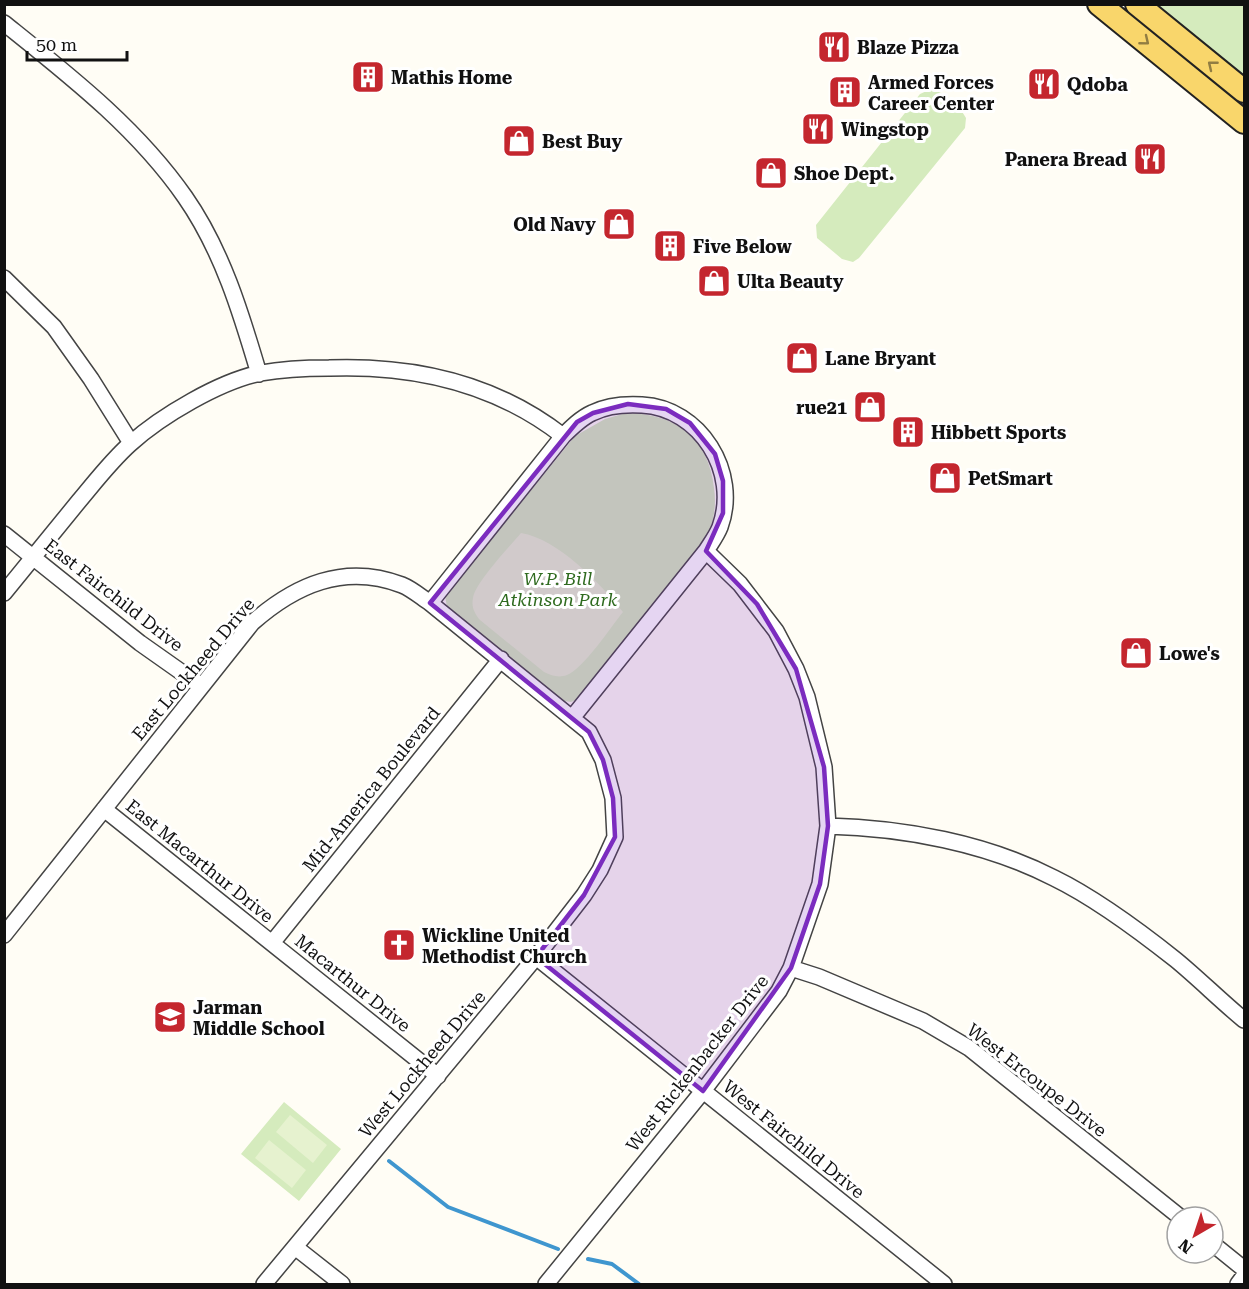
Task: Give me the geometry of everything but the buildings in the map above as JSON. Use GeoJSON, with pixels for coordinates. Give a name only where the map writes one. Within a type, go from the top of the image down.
{"type":"FeatureCollection","features":[{"type":"Feature","properties":{"kind":"main road"},"geometry":{"type":"LineString","coordinates":[[1100,4],[1245,122]]}},
{"type":"Feature","properties":{"kind":"main road"},"geometry":{"type":"LineString","coordinates":[[1137,4],[1245,91]]}},
{"type":"Feature","properties":{"kind":"street"},"geometry":{"type":"LineString","coordinates":[[4,24],[125,126],[149,150],[186,199],[214,247],[236,296],[259,374]]}},
{"type":"Feature","properties":{"kind":"street"},"geometry":{"type":"LineString","coordinates":[[4,278],[54,327],[91,379],[131,443]]}},
{"type":"Feature","properties":{"kind":"street"},"geometry":{"type":"LineString","coordinates":[[4,593],[109,465],[131,443],[170,415],[214,390],[259,374],[297,369],[363,367],[426,373],[487,391],[523,408],[563,436]]}},
{"type":"Feature","properties":{"kind":"street"},"geometry":{"type":"LineString","coordinates":[[430,603],[563,436],[577,422],[592,413],[627,404],[650,405],[666,409],[690,423],[701,433],[715,454],[723,481],[724,497],[720,527],[706,551],[572,718]]}},
{"type":"Feature","properties":{"kind":"street","name":"East Fairchild Drive"},"geometry":{"type":"LineString","coordinates":[[4,534],[140,643],[201,686]]}},
{"type":"Feature","properties":{"kind":"street","name":"West Rickenbacker Drive"},"geometry":{"type":"LineString","coordinates":[[546,1284],[703,1091],[780,991],[791,968],[820,884],[828,826],[824,767],[807,697],[796,669],[776,631],[757,604],[723,565],[706,551]]}},
{"type":"Feature","properties":{"kind":"street","name":"East Lockheed Drive"},"geometry":{"type":"LineString","coordinates":[[4,935],[252,623],[273,605],[300,588],[328,579],[368,577],[403,586],[430,603],[501,659]]}},
{"type":"Feature","properties":{"kind":"street","name":"West Lockheed Drive"},"geometry":{"type":"LineString","coordinates":[[264,1284],[536,957],[600,870],[615,837],[613,798],[603,760],[589,732],[501,659]]}},
{"type":"Feature","properties":{"kind":"street","name":"Mid-America Boulevard"},"geometry":{"type":"LineString","coordinates":[[272,943],[501,659]]}},
{"type":"Feature","properties":{"kind":"street","name":"East Macarthur Drive"},"geometry":{"type":"LineString","coordinates":[[104,809],[272,943]]}},
{"type":"Feature","properties":{"kind":"street"},"geometry":{"type":"LineString","coordinates":[[828,826],[923,835],[1003,856],[1055,878],[1109,911],[1176,960],[1245,1020]]}},
{"type":"Feature","properties":{"kind":"street","name":"Macarthur Drive"},"geometry":{"type":"LineString","coordinates":[[272,943],[438,1076]]}},
{"type":"Feature","properties":{"kind":"street","name":"West Fairchild Drive"},"geometry":{"type":"LineString","coordinates":[[536,957],[944,1284]]}},
{"type":"Feature","properties":{"kind":"street","name":"West Ercoupe Drive"},"geometry":{"type":"LineString","coordinates":[[791,968],[819,977],[923,1021],[969,1048],[1165,1205]]}},
{"type":"Feature","properties":{"kind":"street"},"geometry":{"type":"LineString","coordinates":[[296,1247],[342,1284]]}},
{"type":"Feature","properties":{"kind":"street"},"geometry":{"type":"LineString","coordinates":[[1225,1253],[1245,1269]]}},
{"type":"Feature","properties":{"kind":"street"},"geometry":{"type":"LineString","coordinates":[[1238,1284],[1245,1276]]}},
{"type":"Feature","properties":{"kind":"highlighted area"},"geometry":{"type":"Polygon","coordinates":[[[628,404],[666,409],[690,423],[715,454],[723,481],[723,513],[706,551],[757,604],[796,669],[824,767],[828,826],[820,884],[791,968],[703,1091],[536,957],[584,895],[615,837],[613,798],[603,760],[589,732],[430,603],[577,422],[593,413],[628,404]]]}},
{"type":"Feature","properties":{"kind":"green space"},"geometry":{"type":"Polygon","coordinates":[[[1157,5],[1244,5],[1244,75],[1157,5]]]}},
{"type":"Feature","properties":{"kind":"green space"},"geometry":{"type":"Polygon","coordinates":[[[931,89],[947,97],[960,109],[966,118],[965,128],[859,258],[853,262],[842,259],[817,238],[816,225],[920,94],[931,89]]]}},
{"type":"Feature","properties":{"kind":"green space","name":"W.P. Bill Atkinson Park"},"geometry":{"type":"Polygon","coordinates":[[[626,413],[660,418],[674,424],[697,442],[711,470],[715,498],[713,519],[710,529],[695,552],[576,700],[564,701],[447,607],[445,596],[575,436],[605,419],[626,413]]]}},
{"type":"Feature","properties":{"kind":"green space"},"geometry":{"type":"Polygon","coordinates":[[[521,533],[535,537],[563,553],[603,588],[623,612],[581,665],[567,675],[556,676],[544,672],[480,620],[474,610],[475,591],[521,533]]]}},
{"type":"Feature","properties":{"kind":"green space"},"geometry":{"type":"Polygon","coordinates":[[[284,1102],[341,1149],[299,1201],[241,1154],[284,1102]]]}},
{"type":"Feature","properties":{"kind":"green space"},"geometry":{"type":"Polygon","coordinates":[[[290,1115],[327,1145],[313,1163],[276,1132],[290,1115]]]}},
{"type":"Feature","properties":{"kind":"green space"},"geometry":{"type":"Polygon","coordinates":[[[269,1140],[306,1170],[292,1188],[255,1158],[269,1140]]]}},
{"type":"Feature","properties":{"kind":"waterway"},"geometry":{"type":"LineString","coordinates":[[389,1161],[448,1207],[558,1249]]}},
{"type":"Feature","properties":{"kind":"waterway"},"geometry":{"type":"LineString","coordinates":[[588,1259],[612,1264],[639,1284]]}},
{"type":"Feature","properties":{"kind":"place","name":"Blaze Pizza"},"geometry":{"type":"Point","coordinates":[834,47]}},
{"type":"Feature","properties":{"kind":"place","name":"Mathis Home"},"geometry":{"type":"Point","coordinates":[368,77]}},
{"type":"Feature","properties":{"kind":"place","name":"Qdoba"},"geometry":{"type":"Point","coordinates":[1044,84]}},
{"type":"Feature","properties":{"kind":"place","name":"Armed Forces Career Center"},"geometry":{"type":"Point","coordinates":[845,92]}},
{"type":"Feature","properties":{"kind":"place","name":"Wingstop"},"geometry":{"type":"Point","coordinates":[818,129]}},
{"type":"Feature","properties":{"kind":"place","name":"Best Buy"},"geometry":{"type":"Point","coordinates":[519,141]}},
{"type":"Feature","properties":{"kind":"place","name":"Panera Bread"},"geometry":{"type":"Point","coordinates":[1150,159]}},
{"type":"Feature","properties":{"kind":"place","name":"Shoe Dept."},"geometry":{"type":"Point","coordinates":[771,173]}},
{"type":"Feature","properties":{"kind":"place","name":"Old Navy"},"geometry":{"type":"Point","coordinates":[619,224]}},
{"type":"Feature","properties":{"kind":"place","name":"Five Below"},"geometry":{"type":"Point","coordinates":[670,246]}},
{"type":"Feature","properties":{"kind":"place","name":"Ulta Beauty"},"geometry":{"type":"Point","coordinates":[714,281]}},
{"type":"Feature","properties":{"kind":"place","name":"Lane Bryant"},"geometry":{"type":"Point","coordinates":[802,358]}},
{"type":"Feature","properties":{"kind":"place","name":"rue21"},"geometry":{"type":"Point","coordinates":[870,407]}},
{"type":"Feature","properties":{"kind":"place","name":"Hibbett Sports"},"geometry":{"type":"Point","coordinates":[908,432]}},
{"type":"Feature","properties":{"kind":"place","name":"PetSmart"},"geometry":{"type":"Point","coordinates":[945,478]}},
{"type":"Feature","properties":{"kind":"place","name":"Lowe's"},"geometry":{"type":"Point","coordinates":[1136,653]}},
{"type":"Feature","properties":{"kind":"place","name":"Wickline United Methodist Church"},"geometry":{"type":"Point","coordinates":[399,945]}},
{"type":"Feature","properties":{"kind":"place","name":"Jarman Middle School"},"geometry":{"type":"Point","coordinates":[170,1017]}}]}
